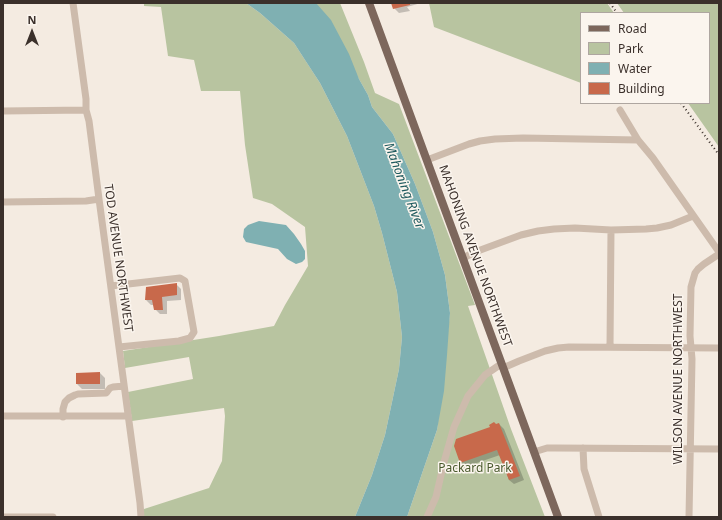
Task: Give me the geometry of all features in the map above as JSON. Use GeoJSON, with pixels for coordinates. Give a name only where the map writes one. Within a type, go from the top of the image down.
{"type":"FeatureCollection","features":[{"type":"Feature","properties":{"kind":"main road","name":"MAHONING AVENUE NORTHWEST"},"geometry":{"type":"LineString","coordinates":[[369,3],[558,517]]}},
{"type":"Feature","properties":{"kind":"street","name":"TOD AVENUE NORTHWEST"},"geometry":{"type":"LineString","coordinates":[[73,3],[141,517]]}},
{"type":"Feature","properties":{"kind":"street"},"geometry":{"type":"LineString","coordinates":[[3,111],[86,110]]}},
{"type":"Feature","properties":{"kind":"street"},"geometry":{"type":"LineString","coordinates":[[620,110],[638,140],[653,158],[719,253]]}},
{"type":"Feature","properties":{"kind":"street"},"geometry":{"type":"LineString","coordinates":[[427,160],[469,144],[487,139],[523,138],[638,140]]}},
{"type":"Feature","properties":{"kind":"street"},"geometry":{"type":"LineString","coordinates":[[3,202],[86,201],[99,199]]}},
{"type":"Feature","properties":{"kind":"street"},"geometry":{"type":"LineString","coordinates":[[463,258],[521,235],[538,231],[575,228],[611,230],[657,228],[693,216]]}},
{"type":"Feature","properties":{"kind":"street"},"geometry":{"type":"LineString","coordinates":[[610,347],[611,230]]}},
{"type":"Feature","properties":{"kind":"street","name":"WILSON AVENUE NORTHWEST"},"geometry":{"type":"LineString","coordinates":[[690,517],[690,291],[692,281],[698,269],[719,253]]}},
{"type":"Feature","properties":{"kind":"street"},"geometry":{"type":"LineString","coordinates":[[111,286],[180,278],[185,281],[194,332],[190,338],[179,341],[119,347]]}},
{"type":"Feature","properties":{"kind":"street"},"geometry":{"type":"LineString","coordinates":[[427,517],[436,497],[454,427],[468,396],[485,374],[502,366],[551,349],[569,347],[719,348]]}},
{"type":"Feature","properties":{"kind":"street"},"geometry":{"type":"LineString","coordinates":[[63,417],[65,402],[74,394],[106,393],[110,388],[124,386]]}},
{"type":"Feature","properties":{"kind":"street"},"geometry":{"type":"LineString","coordinates":[[3,416],[128,416]]}},
{"type":"Feature","properties":{"kind":"street"},"geometry":{"type":"LineString","coordinates":[[534,452],[547,448],[719,449]]}},
{"type":"Feature","properties":{"kind":"street"},"geometry":{"type":"LineString","coordinates":[[583,448],[584,469],[599,517]]}},
{"type":"Feature","properties":{"kind":"street"},"geometry":{"type":"LineString","coordinates":[[3,517],[53,517]]}},
{"type":"Feature","properties":{"kind":"green space"},"geometry":{"type":"Polygon","coordinates":[[[144,3],[246,3],[260,13],[294,43],[320,83],[347,136],[374,206],[382,233],[397,292],[402,337],[399,369],[385,435],[372,475],[355,517],[143,517],[144,509],[209,488],[222,461],[225,416],[224,408],[132,421],[128,392],[193,379],[189,357],[125,368],[123,351],[274,326],[308,266],[305,227],[272,204],[253,198],[245,145],[240,91],[201,91],[194,60],[168,56],[161,7],[144,6],[144,3]]]}},
{"type":"Feature","properties":{"kind":"green space","name":"Packard Park"},"geometry":{"type":"Polygon","coordinates":[[[316,3],[340,3],[375,93],[399,104],[475,305],[468,306],[511,429],[545,517],[407,517],[437,430],[450,313],[445,275],[433,232],[415,184],[393,134],[372,107],[368,95],[316,3]]]}},
{"type":"Feature","properties":{"kind":"green space"},"geometry":{"type":"Polygon","coordinates":[[[429,3],[607,3],[613,12],[580,12],[580,83],[434,27],[429,3]]]}},
{"type":"Feature","properties":{"kind":"green space"},"geometry":{"type":"Polygon","coordinates":[[[617,3],[719,3],[719,147],[689,104],[710,104],[710,12],[623,12],[617,3]]]}},
{"type":"Feature","properties":{"kind":"water","name":"Mahoning River"},"geometry":{"type":"Polygon","coordinates":[[[246,3],[316,3],[331,20],[349,54],[372,107],[393,134],[415,184],[433,232],[445,275],[450,313],[444,391],[437,430],[407,517],[355,517],[372,475],[385,435],[399,369],[402,337],[397,292],[374,206],[347,136],[320,83],[294,43],[260,13],[246,3]]]}},
{"type":"Feature","properties":{"kind":"water"},"geometry":{"type":"Polygon","coordinates":[[[259,221],[286,225],[305,251],[305,259],[296,264],[287,259],[278,249],[246,242],[243,237],[244,229],[248,225],[259,221]]]}},
{"type":"Feature","properties":{"kind":"building"},"geometry":{"type":"Polygon","coordinates":[[[391,3],[410,3],[410,5],[393,9],[391,3]]]}},
{"type":"Feature","properties":{"kind":"building"},"geometry":{"type":"Polygon","coordinates":[[[177,283],[177,295],[162,297],[163,310],[154,310],[152,300],[145,300],[146,287],[177,283]]]}},
{"type":"Feature","properties":{"kind":"building"},"geometry":{"type":"Polygon","coordinates":[[[100,372],[100,384],[76,384],[76,373],[100,372]]]}},
{"type":"Feature","properties":{"kind":"building"},"geometry":{"type":"Polygon","coordinates":[[[494,422],[496,424],[499,423],[520,476],[509,480],[497,450],[460,463],[454,446],[456,439],[490,427],[489,425],[494,422]]]}},
{"type":"Feature","properties":{"kind":"railway"},"geometry":{"type":"LineString","coordinates":[[610,3],[616,12]]}},
{"type":"Feature","properties":{"kind":"railway"},"geometry":{"type":"LineString","coordinates":[[682,104],[719,155]]}}]}
